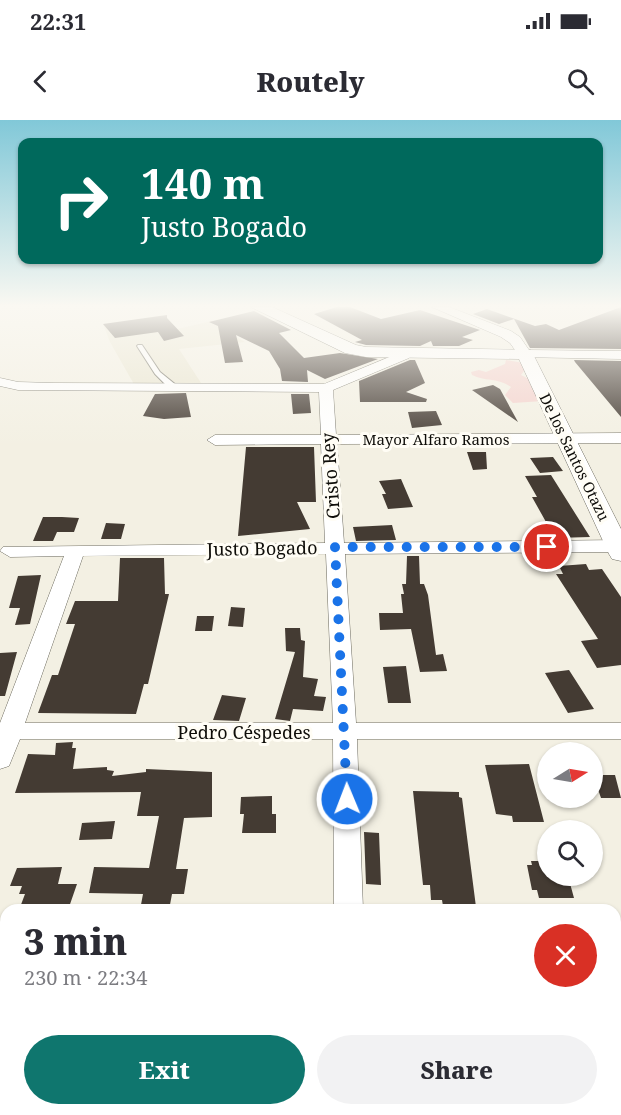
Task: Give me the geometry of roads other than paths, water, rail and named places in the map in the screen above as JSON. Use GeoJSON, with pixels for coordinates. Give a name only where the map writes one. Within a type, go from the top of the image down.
{"type":"FeatureCollection","features":[{"type":"Feature","properties":{"kind":"street"},"geometry":{"type":"LineString","coordinates":[[390,353],[621,355]]}},
{"type":"Feature","properties":{"kind":"street","name":"De los Santos Otazu"},"geometry":{"type":"LineString","coordinates":[[525,354],[620,549]]}},
{"type":"Feature","properties":{"kind":"street"},"geometry":{"type":"LineString","coordinates":[[0,382],[18,386],[326,388],[404,355]]}},
{"type":"Feature","properties":{"kind":"street","name":"Cristo Rey"},"geometry":{"type":"LineString","coordinates":[[326,388],[345,732],[349,904]]}},
{"type":"Feature","properties":{"kind":"street","name":"Mayor Alfaro Ramos"},"geometry":{"type":"LineString","coordinates":[[215,440],[621,438]]}},
{"type":"Feature","properties":{"kind":"street","name":"Justo Bogado"},"geometry":{"type":"LineString","coordinates":[[10,551],[335,547],[620,549]]}},
{"type":"Feature","properties":{"kind":"street"},"geometry":{"type":"LineString","coordinates":[[0,760],[5,731],[76,550]]}},
{"type":"Feature","properties":{"kind":"street","name":"Pedro Céspedes"},"geometry":{"type":"LineString","coordinates":[[5,731],[621,731]]}},
{"type":"Feature","properties":{"kind":"lane"},"geometry":{"type":"LineString","coordinates":[[145,353],[157,373],[173,387]]}}]}
